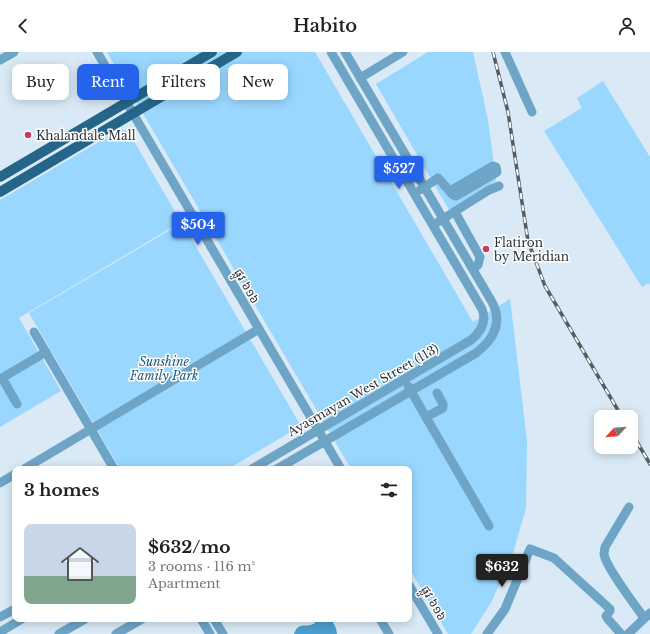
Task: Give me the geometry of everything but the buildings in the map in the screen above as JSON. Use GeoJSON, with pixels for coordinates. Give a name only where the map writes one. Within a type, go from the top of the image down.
{"type":"FeatureCollection","features":[{"type":"Feature","properties":{"kind":"main road"},"geometry":{"type":"LineString","coordinates":[[0,177],[212,52]]}},
{"type":"Feature","properties":{"kind":"main road"},"geometry":{"type":"LineString","coordinates":[[0,192],[237,52]]}},
{"type":"Feature","properties":{"kind":"street"},"geometry":{"type":"LineString","coordinates":[[0,60],[14,52]]}},
{"type":"Feature","properties":{"kind":"street","name":"ផ្លូវ ៦១៦"},"geometry":{"type":"LineString","coordinates":[[97,52],[339,466]]}},
{"type":"Feature","properties":{"kind":"street"},"geometry":{"type":"LineString","coordinates":[[331,52],[433,226],[489,190],[499,186]]}},
{"type":"Feature","properties":{"kind":"street"},"geometry":{"type":"LineString","coordinates":[[345,52],[473,269],[478,265],[480,257],[455,212]]}},
{"type":"Feature","properties":{"kind":"street"},"geometry":{"type":"LineString","coordinates":[[360,78],[404,52]]}},
{"type":"Feature","properties":{"kind":"street"},"geometry":{"type":"LineString","coordinates":[[505,52],[532,112]]}},
{"type":"Feature","properties":{"kind":"street"},"geometry":{"type":"LineString","coordinates":[[358,98],[368,92]]}},
{"type":"Feature","properties":{"kind":"street"},"geometry":{"type":"LineString","coordinates":[[414,194],[438,178],[450,191]]}},
{"type":"Feature","properties":{"kind":"street","name":"Ayasmayan West Street (113)"},"geometry":{"type":"LineString","coordinates":[[257,466],[471,340],[480,332],[484,322],[482,309],[433,226]]}},
{"type":"Feature","properties":{"kind":"street","name":"Ayasmayan West Street (113)"},"geometry":{"type":"LineString","coordinates":[[282,466],[481,349],[492,337],[495,330],[497,314],[496,308],[473,269]]}},
{"type":"Feature","properties":{"kind":"street"},"geometry":{"type":"LineString","coordinates":[[29,466],[259,329]]}},
{"type":"Feature","properties":{"kind":"street"},"geometry":{"type":"LineString","coordinates":[[34,332],[112,466]]}},
{"type":"Feature","properties":{"kind":"street"},"geometry":{"type":"LineString","coordinates":[[17,404],[2,378],[46,352]]}},
{"type":"Feature","properties":{"kind":"street"},"geometry":{"type":"LineString","coordinates":[[404,379],[489,526]]}},
{"type":"Feature","properties":{"kind":"street"},"geometry":{"type":"LineString","coordinates":[[426,417],[443,408],[444,404],[437,393]]}},
{"type":"Feature","properties":{"kind":"street"},"geometry":{"type":"LineString","coordinates":[[0,483],[12,476]]}},
{"type":"Feature","properties":{"kind":"street"},"geometry":{"type":"LineString","coordinates":[[628,634],[647,616],[624,591],[606,562],[604,553],[605,547],[629,507]]}},
{"type":"Feature","properties":{"kind":"street"},"geometry":{"type":"LineString","coordinates":[[487,634],[505,609],[530,549],[554,558],[610,609],[606,616],[621,634]]}},
{"type":"Feature","properties":{"kind":"street","name":"ផ្លូវ ៦១៦"},"geometry":{"type":"LineString","coordinates":[[412,590],[438,634]]}},
{"type":"Feature","properties":{"kind":"street"},"geometry":{"type":"LineString","coordinates":[[0,617],[12,611]]}},
{"type":"Feature","properties":{"kind":"street"},"geometry":{"type":"LineString","coordinates":[[0,632],[17,622]]}},
{"type":"Feature","properties":{"kind":"street"},"geometry":{"type":"LineString","coordinates":[[59,634],[80,622]]}},
{"type":"Feature","properties":{"kind":"street"},"geometry":{"type":"LineString","coordinates":[[116,634],[137,622]]}},
{"type":"Feature","properties":{"kind":"street"},"geometry":{"type":"LineString","coordinates":[[204,622],[210,634]]}},
{"type":"Feature","properties":{"kind":"street"},"geometry":{"type":"LineString","coordinates":[[216,622],[223,634]]}},
{"type":"Feature","properties":{"kind":"street"},"geometry":{"type":"LineString","coordinates":[[382,622],[389,634]]}},
{"type":"Feature","properties":{"kind":"green space"},"geometry":{"type":"Polygon","coordinates":[[[107,52],[315,52],[473,322],[510,299],[527,441],[526,508],[513,553],[492,601],[471,634],[448,634],[412,573],[412,466],[349,466],[135,100],[139,100],[139,64],[114,64],[107,52]]]}},
{"type":"Feature","properties":{"kind":"green space"},"geometry":{"type":"Polygon","coordinates":[[[428,52],[473,52],[488,120],[496,181],[449,210],[376,84],[428,52]]]}},
{"type":"Feature","properties":{"kind":"green space"},"geometry":{"type":"Polygon","coordinates":[[[603,81],[650,157],[650,285],[649,283],[642,287],[544,131],[582,108],[577,98],[603,81]]]}},
{"type":"Feature","properties":{"kind":"green space"},"geometry":{"type":"Polygon","coordinates":[[[121,129],[128,131],[181,222],[19,318],[61,391],[0,427],[0,200],[121,129]]]}},
{"type":"Feature","properties":{"kind":"green space","name":"Sunshine Family Park"},"geometry":{"type":"Polygon","coordinates":[[[182,223],[301,426],[233,466],[118,466],[29,313],[182,223]]]}},
{"type":"Feature","properties":{"kind":"shaded area"},"geometry":{"type":"Polygon","coordinates":[[[333,622],[337,634],[294,634],[298,627],[312,625],[315,623],[333,622]]]}},
{"type":"Feature","properties":{"kind":"railway"},"geometry":{"type":"LineString","coordinates":[[493,52],[508,112],[528,241],[545,286],[618,410]]}},
{"type":"Feature","properties":{"kind":"railway"},"geometry":{"type":"LineString","coordinates":[[638,444],[650,464]]}},
{"type":"Feature","properties":{"kind":"place","name":"Khalandale Mall"},"geometry":{"type":"Point","coordinates":[28,135]}},
{"type":"Feature","properties":{"kind":"place","name":"Flatiron by Meridian"},"geometry":{"type":"Point","coordinates":[486,249]}}]}
